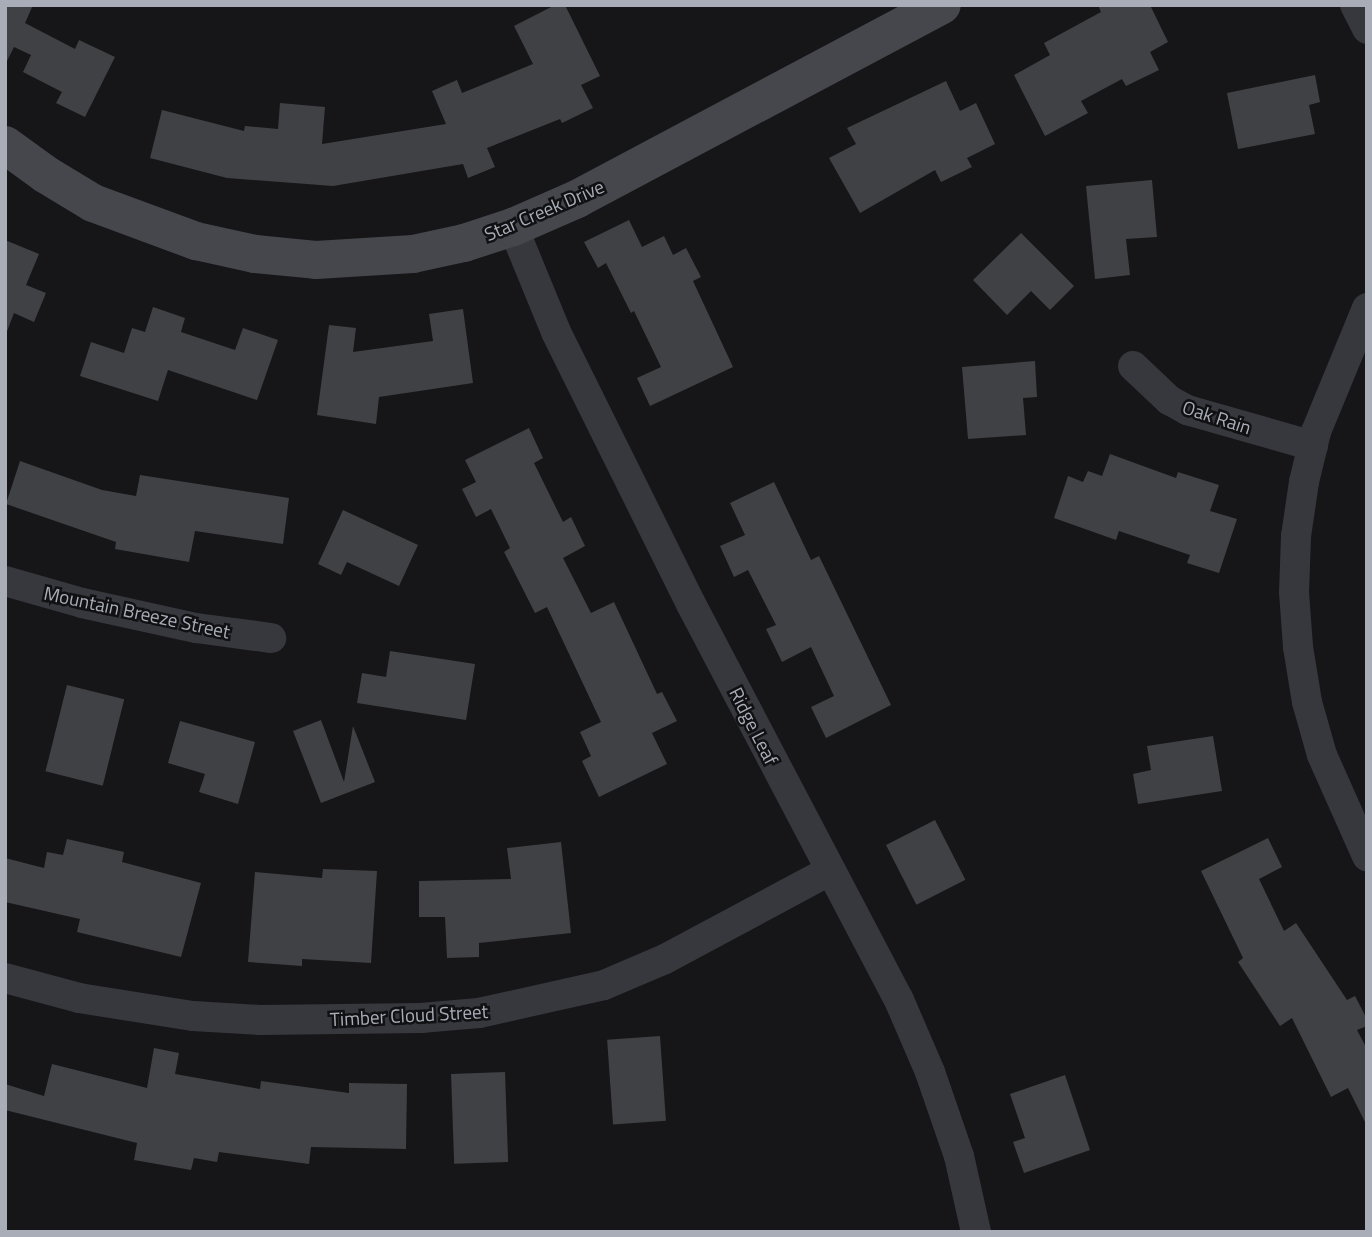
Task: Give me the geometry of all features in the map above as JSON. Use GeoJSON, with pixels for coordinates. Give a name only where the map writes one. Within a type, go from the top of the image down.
{"type":"FeatureCollection","features":[{"type":"Feature","properties":{"kind":"street"},"geometry":{"type":"LineString","coordinates":[[1356,5],[1367,29]]}},
{"type":"Feature","properties":{"kind":"street","name":"Star Creek Drive"},"geometry":{"type":"LineString","coordinates":[[5,145],[45,174],[93,203],[196,241],[256,254],[316,260],[413,254],[464,243],[513,227],[578,199],[939,6]]}},
{"type":"Feature","properties":{"kind":"street","name":"Ridge Leaf"},"geometry":{"type":"LineString","coordinates":[[513,227],[556,332],[691,604],[898,1000],[930,1072],[959,1156],[976,1232]]}},
{"type":"Feature","properties":{"kind":"street"},"geometry":{"type":"LineString","coordinates":[[1367,308],[1329,395],[1313,446],[1296,536],[1294,592],[1298,648],[1307,702],[1322,755],[1367,856]]}},
{"type":"Feature","properties":{"kind":"street","name":"Oak Rain"},"geometry":{"type":"LineString","coordinates":[[1133,366],[1169,400],[1188,410],[1313,446]]}},
{"type":"Feature","properties":{"kind":"street","name":"Mountain Breeze Street"},"geometry":{"type":"LineString","coordinates":[[5,581],[82,603],[196,628],[271,638]]}},
{"type":"Feature","properties":{"kind":"street","name":"Timber Cloud Street"},"geometry":{"type":"LineString","coordinates":[[5,978],[79,998],[193,1016],[260,1020],[421,1018],[479,1013],[604,985],[664,959],[829,871]]}},
{"type":"Feature","properties":{"kind":"building"},"geometry":{"type":"Polygon","coordinates":[[[5,5],[33,5],[25,23],[75,49],[79,40],[115,57],[85,117],[56,103],[62,92],[23,72],[31,55],[14,47],[5,65],[5,5]]]}},
{"type":"Feature","properties":{"kind":"building"},"geometry":{"type":"Polygon","coordinates":[[[555,5],[565,5],[600,76],[581,85],[593,108],[562,123],[560,119],[487,148],[495,167],[468,178],[463,164],[333,186],[227,178],[150,158],[162,110],[244,131],[245,126],[278,129],[280,103],[325,107],[322,144],[446,124],[432,91],[457,80],[462,93],[533,64],[514,26],[555,5]]]}},
{"type":"Feature","properties":{"kind":"building"},"geometry":{"type":"Polygon","coordinates":[[[1098,5],[1150,5],[1168,42],[1150,52],[1159,70],[1126,86],[1122,79],[1081,101],[1088,113],[1045,136],[1014,75],[1050,55],[1044,43],[1101,12],[1098,5]]]}},
{"type":"Feature","properties":{"kind":"building"},"geometry":{"type":"Polygon","coordinates":[[[1315,75],[1320,102],[1309,105],[1315,134],[1238,149],[1227,93],[1315,75]]]}},
{"type":"Feature","properties":{"kind":"building"},"geometry":{"type":"Polygon","coordinates":[[[946,81],[960,111],[976,103],[995,144],[967,158],[972,167],[941,182],[935,170],[860,213],[829,158],[856,144],[847,128],[946,81]]]}},
{"type":"Feature","properties":{"kind":"building"},"geometry":{"type":"Polygon","coordinates":[[[1152,180],[1157,237],[1126,239],[1130,275],[1095,279],[1086,186],[1152,180]]]}},
{"type":"Feature","properties":{"kind":"building"},"geometry":{"type":"Polygon","coordinates":[[[629,220],[642,247],[664,236],[673,255],[686,248],[701,277],[693,281],[733,367],[650,406],[637,378],[661,367],[634,311],[631,313],[606,263],[598,268],[584,242],[629,220]]]}},
{"type":"Feature","properties":{"kind":"building"},"geometry":{"type":"Polygon","coordinates":[[[1021,233],[1074,286],[1050,310],[1031,291],[1007,315],[973,280],[1021,233]]]}},
{"type":"Feature","properties":{"kind":"building"},"geometry":{"type":"Polygon","coordinates":[[[5,240],[39,254],[26,285],[46,293],[34,322],[14,313],[6,334],[5,240]]]}},
{"type":"Feature","properties":{"kind":"building"},"geometry":{"type":"Polygon","coordinates":[[[153,307],[185,318],[181,332],[235,350],[243,328],[278,340],[257,400],[168,370],[158,401],[80,376],[91,342],[124,353],[132,328],[145,332],[153,307]]]}},
{"type":"Feature","properties":{"kind":"building"},"geometry":{"type":"Polygon","coordinates":[[[463,309],[473,383],[379,397],[376,424],[317,415],[329,325],[356,328],[353,352],[433,341],[429,314],[463,309]]]}},
{"type":"Feature","properties":{"kind":"building"},"geometry":{"type":"Polygon","coordinates":[[[1035,361],[1037,397],[1023,398],[1026,435],[968,439],[962,367],[1035,361]]]}},
{"type":"Feature","properties":{"kind":"building"},"geometry":{"type":"Polygon","coordinates":[[[529,428],[543,458],[534,463],[563,522],[571,517],[585,546],[563,558],[591,613],[614,602],[657,694],[662,692],[677,721],[652,733],[667,764],[599,797],[582,761],[591,756],[580,732],[601,722],[547,607],[535,613],[504,552],[510,548],[491,509],[476,517],[462,489],[476,482],[465,460],[529,428]]]}},
{"type":"Feature","properties":{"kind":"building"},"geometry":{"type":"Polygon","coordinates":[[[1110,454],[1176,478],[1178,472],[1219,485],[1210,511],[1237,519],[1219,573],[1187,563],[1190,555],[1119,531],[1116,540],[1054,518],[1068,476],[1083,482],[1088,471],[1102,476],[1110,454]]]}},
{"type":"Feature","properties":{"kind":"building"},"geometry":{"type":"Polygon","coordinates":[[[20,461],[102,490],[136,496],[140,475],[289,498],[283,544],[195,531],[189,562],[115,549],[116,542],[6,504],[20,461]]]}},
{"type":"Feature","properties":{"kind":"building"},"geometry":{"type":"Polygon","coordinates":[[[774,482],[811,560],[819,556],[891,705],[826,738],[811,707],[834,696],[811,647],[782,662],[766,629],[776,625],[748,570],[734,577],[720,546],[745,535],[730,503],[774,482]]]}},
{"type":"Feature","properties":{"kind":"building"},"geometry":{"type":"Polygon","coordinates":[[[343,510],[418,545],[399,586],[347,562],[341,575],[318,564],[343,510]]]}},
{"type":"Feature","properties":{"kind":"building"},"geometry":{"type":"Polygon","coordinates":[[[390,651],[475,664],[466,720],[357,703],[362,673],[386,677],[390,651]]]}},
{"type":"Feature","properties":{"kind":"building"},"geometry":{"type":"Polygon","coordinates":[[[67,685],[124,699],[103,786],[45,771],[67,685]]]}},
{"type":"Feature","properties":{"kind":"building"},"geometry":{"type":"Polygon","coordinates":[[[321,720],[344,782],[353,726],[375,782],[321,803],[293,731],[321,720]]]}},
{"type":"Feature","properties":{"kind":"building"},"geometry":{"type":"Polygon","coordinates":[[[180,721],[255,742],[238,804],[199,792],[205,774],[168,763],[180,721]]]}},
{"type":"Feature","properties":{"kind":"building"},"geometry":{"type":"Polygon","coordinates":[[[1213,736],[1222,791],[1138,804],[1133,774],[1151,770],[1147,746],[1213,736]]]}},
{"type":"Feature","properties":{"kind":"building"},"geometry":{"type":"Polygon","coordinates":[[[935,820],[965,880],[916,905],[886,845],[935,820]]]}},
{"type":"Feature","properties":{"kind":"building"},"geometry":{"type":"Polygon","coordinates":[[[1268,838],[1282,867],[1259,879],[1284,931],[1296,923],[1347,1000],[1355,996],[1367,1019],[1367,1026],[1357,1030],[1367,1049],[1367,1126],[1348,1088],[1331,1097],[1292,1018],[1280,1026],[1238,962],[1243,958],[1201,871],[1268,838]]]}},
{"type":"Feature","properties":{"kind":"building"},"geometry":{"type":"Polygon","coordinates":[[[67,839],[124,852],[122,862],[201,883],[181,957],[77,932],[80,919],[5,902],[5,858],[44,868],[47,852],[63,855],[67,839]]]}},
{"type":"Feature","properties":{"kind":"building"},"geometry":{"type":"Polygon","coordinates":[[[561,842],[571,933],[479,943],[479,957],[447,958],[445,917],[419,917],[419,881],[511,879],[507,848],[561,842]]]}},
{"type":"Feature","properties":{"kind":"building"},"geometry":{"type":"Polygon","coordinates":[[[323,869],[377,871],[371,963],[302,959],[302,966],[248,962],[255,872],[322,878],[323,869]]]}},
{"type":"Feature","properties":{"kind":"building"},"geometry":{"type":"Polygon","coordinates":[[[660,1036],[666,1121],[613,1124],[607,1040],[660,1036]]]}},
{"type":"Feature","properties":{"kind":"building"},"geometry":{"type":"Polygon","coordinates":[[[154,1048],[179,1053],[175,1074],[260,1089],[261,1081],[349,1093],[349,1083],[407,1084],[406,1149],[311,1147],[309,1164],[219,1152],[217,1162],[194,1158],[191,1170],[134,1160],[137,1143],[5,1110],[5,1084],[44,1096],[52,1064],[147,1088],[154,1048]]]}},
{"type":"Feature","properties":{"kind":"building"},"geometry":{"type":"Polygon","coordinates":[[[505,1072],[508,1162],[454,1164],[451,1074],[505,1072]]]}},
{"type":"Feature","properties":{"kind":"building"},"geometry":{"type":"Polygon","coordinates":[[[1065,1075],[1090,1150],[1024,1173],[1013,1142],[1025,1138],[1010,1094],[1065,1075]]]}}]}
